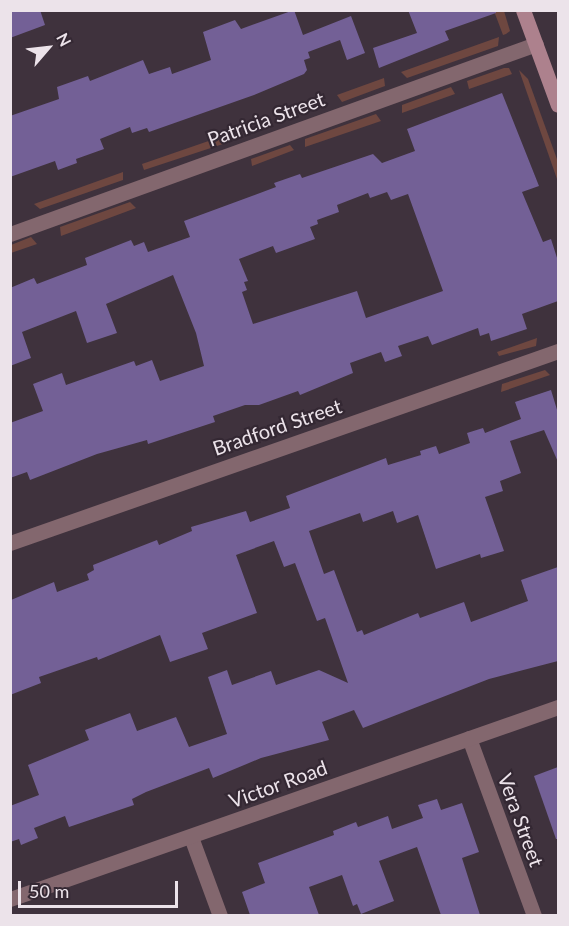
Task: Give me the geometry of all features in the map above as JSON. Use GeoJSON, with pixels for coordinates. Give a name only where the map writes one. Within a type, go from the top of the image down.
{"type":"FeatureCollection","features":[{"type":"Feature","properties":{"kind":"main road"},"geometry":{"type":"LineString","coordinates":[[523,10],[558,105]]}},
{"type":"Feature","properties":{"kind":"street","name":"Patricia Street"},"geometry":{"type":"LineString","coordinates":[[10,234],[536,44]]}},
{"type":"Feature","properties":{"kind":"street","name":"Bradford Street"},"geometry":{"type":"LineString","coordinates":[[10,543],[558,351]]}},
{"type":"Feature","properties":{"kind":"street","name":"Victor Road"},"geometry":{"type":"LineString","coordinates":[[10,899],[558,707]]}},
{"type":"Feature","properties":{"kind":"street","name":"Vera Street"},"geometry":{"type":"LineString","coordinates":[[470,738],[534,915]]}},
{"type":"Feature","properties":{"kind":"street"},"geometry":{"type":"LineString","coordinates":[[191,837],[220,915]]}},
{"type":"Feature","properties":{"kind":"shaded area"},"geometry":{"type":"Polygon","coordinates":[[[494,11],[504,11],[510,31],[506,34],[503,35],[494,11]]]}},
{"type":"Feature","properties":{"kind":"shaded area"},"geometry":{"type":"Polygon","coordinates":[[[499,37],[498,46],[407,78],[401,72],[499,37]]]}},
{"type":"Feature","properties":{"kind":"shaded area"},"geometry":{"type":"Polygon","coordinates":[[[509,68],[512,74],[469,89],[467,81],[509,68]]]}},
{"type":"Feature","properties":{"kind":"shaded area"},"geometry":{"type":"Polygon","coordinates":[[[519,70],[528,79],[558,162],[557,179],[519,70]]]}},
{"type":"Feature","properties":{"kind":"shaded area"},"geometry":{"type":"Polygon","coordinates":[[[384,78],[385,86],[342,102],[337,95],[384,78]]]}},
{"type":"Feature","properties":{"kind":"shaded area"},"geometry":{"type":"Polygon","coordinates":[[[451,87],[455,94],[402,113],[402,105],[451,87]]]}},
{"type":"Feature","properties":{"kind":"shaded area"},"geometry":{"type":"Polygon","coordinates":[[[376,114],[381,121],[305,147],[305,139],[376,114]]]}},
{"type":"Feature","properties":{"kind":"shaded area"},"geometry":{"type":"Polygon","coordinates":[[[223,136],[223,144],[144,170],[142,164],[223,136]]]}},
{"type":"Feature","properties":{"kind":"shaded area"},"geometry":{"type":"Polygon","coordinates":[[[290,145],[294,150],[252,166],[251,159],[290,145]]]}},
{"type":"Feature","properties":{"kind":"shaded area"},"geometry":{"type":"Polygon","coordinates":[[[123,172],[123,180],[40,209],[34,204],[123,172]]]}},
{"type":"Feature","properties":{"kind":"shaded area"},"geometry":{"type":"Polygon","coordinates":[[[130,202],[136,208],[61,236],[60,227],[130,202]]]}},
{"type":"Feature","properties":{"kind":"shaded area"},"geometry":{"type":"Polygon","coordinates":[[[31,237],[37,244],[11,253],[11,245],[31,237]]]}},
{"type":"Feature","properties":{"kind":"shaded area"},"geometry":{"type":"Polygon","coordinates":[[[537,338],[536,346],[499,356],[497,352],[537,338]]]}},
{"type":"Feature","properties":{"kind":"shaded area"},"geometry":{"type":"Polygon","coordinates":[[[545,370],[550,375],[501,392],[502,384],[545,370]]]}},
{"type":"Feature","properties":{"kind":"building"},"geometry":{"type":"Polygon","coordinates":[[[10,10],[40,10],[45,25],[10,38],[10,10]]]}},
{"type":"Feature","properties":{"kind":"building"},"geometry":{"type":"Polygon","coordinates":[[[294,10],[303,35],[351,16],[365,53],[347,60],[340,40],[308,52],[310,58],[304,60],[307,70],[304,74],[254,95],[149,132],[147,128],[132,133],[130,127],[100,139],[104,149],[76,159],[77,163],[58,170],[55,161],[10,177],[10,116],[59,99],[57,87],[88,76],[90,81],[143,60],[149,74],[170,67],[172,74],[211,60],[203,32],[235,20],[241,29],[294,10]]]}},
{"type":"Feature","properties":{"kind":"building"},"geometry":{"type":"Polygon","coordinates":[[[408,10],[496,10],[496,13],[445,31],[449,40],[379,68],[373,48],[417,33],[408,10]]]}},
{"type":"Feature","properties":{"kind":"building"},"geometry":{"type":"Polygon","coordinates":[[[502,93],[539,186],[522,192],[543,242],[551,239],[558,261],[558,301],[522,314],[527,329],[491,341],[489,333],[480,336],[478,328],[432,345],[428,336],[398,346],[402,356],[385,362],[381,352],[350,363],[353,373],[300,395],[298,391],[259,405],[245,405],[213,416],[215,422],[148,444],[147,440],[97,454],[30,480],[27,472],[10,478],[10,423],[43,411],[33,384],[62,373],[66,385],[134,361],[136,366],[152,360],[160,381],[204,366],[196,333],[173,275],[106,304],[117,333],[87,343],[76,311],[22,332],[31,358],[10,366],[10,288],[34,278],[37,284],[87,265],[85,258],[131,240],[134,246],[144,242],[148,252],[190,237],[184,221],[276,187],[274,183],[300,174],[302,178],[373,154],[382,163],[415,151],[407,129],[502,93]],[[387,192],[370,198],[368,193],[337,205],[339,212],[317,220],[318,224],[310,227],[315,239],[276,253],[273,246],[239,259],[248,281],[244,282],[247,290],[242,292],[253,324],[357,291],[366,318],[443,291],[408,194],[391,200],[387,192]]]}},
{"type":"Feature","properties":{"kind":"building"},"geometry":{"type":"Polygon","coordinates":[[[551,390],[558,413],[558,462],[544,430],[510,441],[521,473],[500,481],[503,491],[485,497],[504,551],[481,558],[480,554],[436,569],[418,515],[397,523],[393,511],[363,522],[360,513],[309,531],[324,574],[334,570],[357,632],[362,630],[364,635],[418,613],[420,618],[464,602],[471,622],[528,601],[521,580],[558,567],[558,661],[489,679],[363,728],[354,710],[322,722],[329,740],[261,758],[213,778],[209,768],[146,792],[132,799],[134,805],[69,827],[65,816],[34,828],[38,838],[21,845],[19,839],[10,842],[10,806],[39,795],[28,765],[89,740],[85,730],[130,713],[137,731],[176,717],[189,747],[227,734],[208,677],[227,670],[232,685],[271,671],[276,685],[319,670],[348,683],[325,618],[317,621],[295,563],[284,567],[274,541],[236,555],[257,613],[202,633],[208,649],[170,662],[160,635],[98,660],[97,657],[39,677],[41,683],[10,695],[11,600],[54,582],[57,592],[89,580],[87,574],[94,570],[93,565],[157,540],[159,545],[192,531],[191,527],[246,511],[250,522],[290,508],[286,496],[386,458],[388,465],[421,455],[420,451],[436,446],[439,454],[470,443],[467,433],[483,428],[485,433],[521,419],[515,402],[551,390]]]}},
{"type":"Feature","properties":{"kind":"building"},"geometry":{"type":"Polygon","coordinates":[[[558,767],[558,839],[556,839],[534,776],[558,767]]]}},
{"type":"Feature","properties":{"kind":"building"},"geometry":{"type":"Polygon","coordinates":[[[437,799],[441,810],[462,803],[479,852],[462,858],[480,915],[441,915],[417,847],[379,861],[394,901],[361,914],[357,904],[353,906],[342,875],[309,887],[319,915],[250,915],[242,892],[265,883],[258,863],[334,835],[333,831],[356,822],[358,827],[388,816],[392,829],[423,818],[418,805],[437,799]]]}}]}
